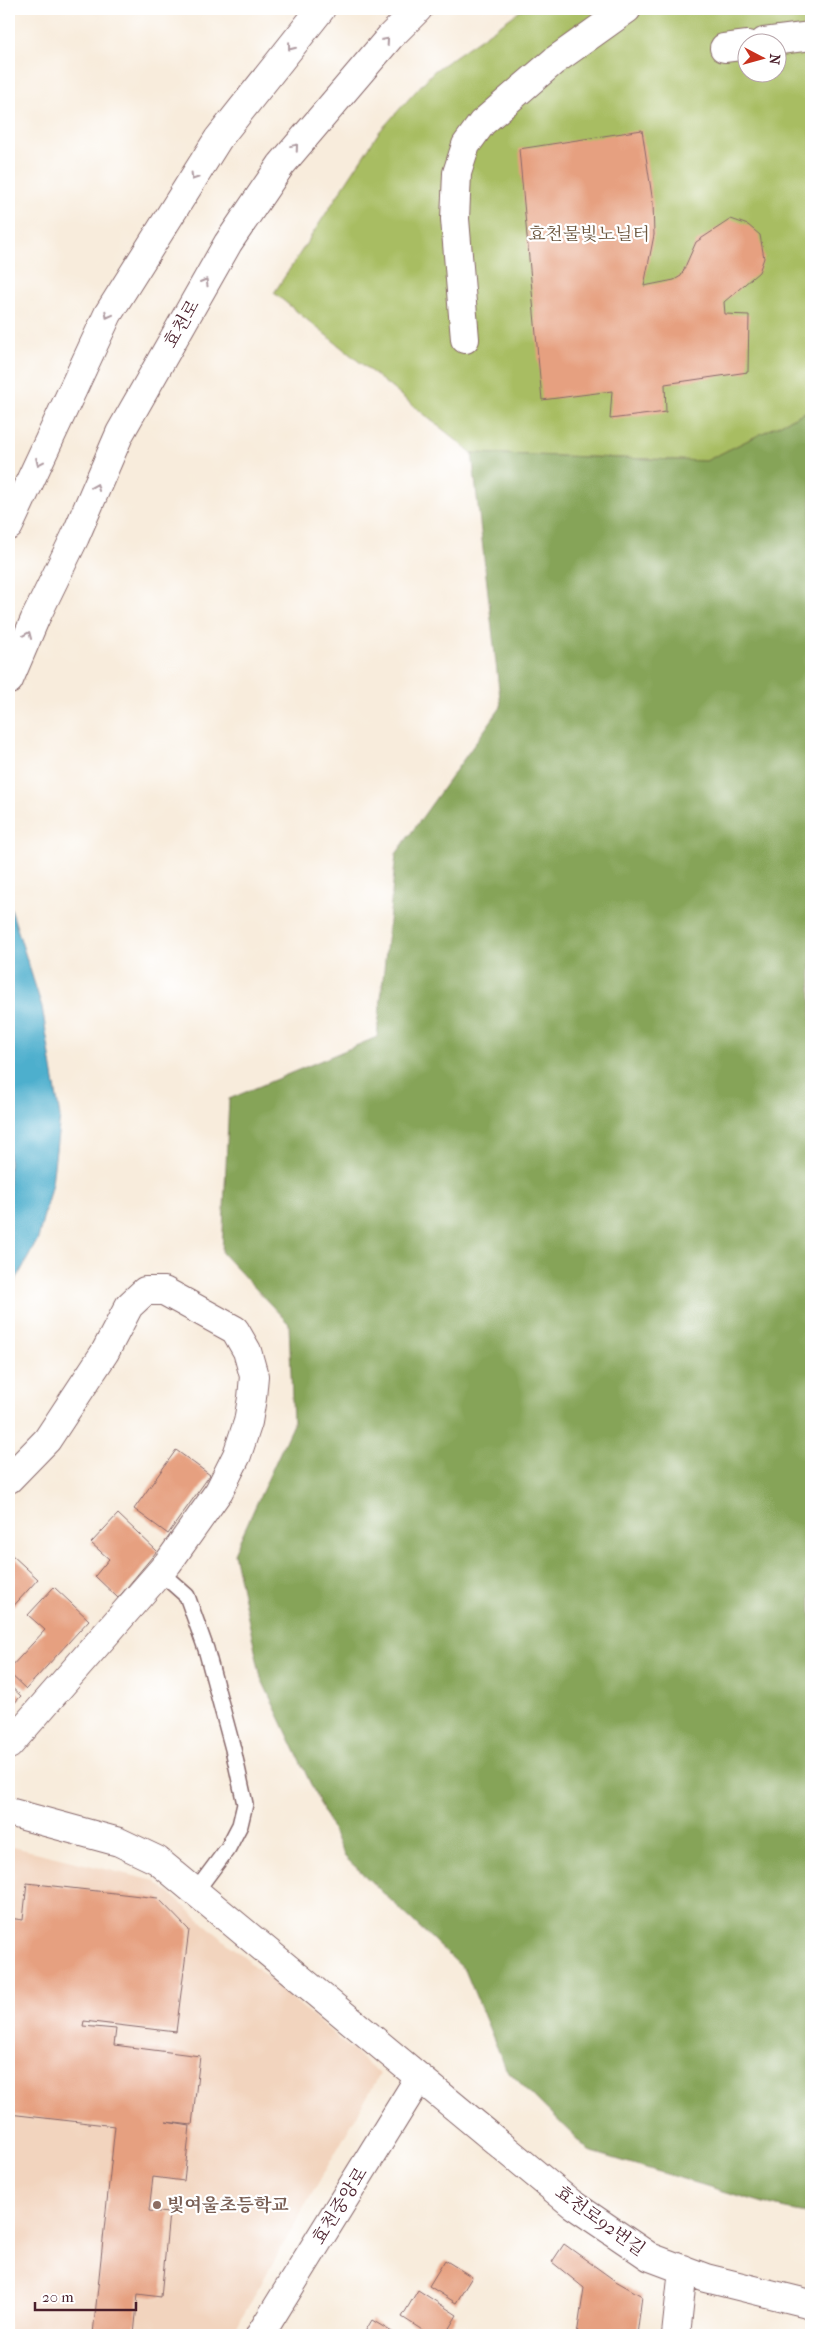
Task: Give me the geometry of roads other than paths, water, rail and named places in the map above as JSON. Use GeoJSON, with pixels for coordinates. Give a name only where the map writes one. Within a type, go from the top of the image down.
{"type":"FeatureCollection","features":[{"type":"Feature","properties":{"kind":"street"},"geometry":{"type":"LineString","coordinates":[[9,526],[108,314],[218,139],[321,9]]}},
{"type":"Feature","properties":{"kind":"street","name":"효천로"},"geometry":{"type":"LineString","coordinates":[[9,680],[34,619],[75,537],[120,432],[228,243],[281,165],[390,37],[418,9]]}},
{"type":"Feature","properties":{"kind":"street"},"geometry":{"type":"LineString","coordinates":[[465,339],[455,219],[457,172],[466,145],[482,123],[554,61],[627,9]]}},
{"type":"Feature","properties":{"kind":"street"},"geometry":{"type":"LineString","coordinates":[[788,39],[811,36]]}},
{"type":"Feature","properties":{"kind":"street"},"geometry":{"type":"LineString","coordinates":[[9,1479],[47,1440],[105,1352],[128,1306],[145,1291],[164,1291],[235,1330],[246,1351],[254,1376],[248,1422],[237,1455],[219,1491],[160,1572],[9,1745]]}},
{"type":"Feature","properties":{"kind":"street","name":"효천로92번길"},"geometry":{"type":"LineString","coordinates":[[9,1812],[118,1842],[157,1860],[196,1890],[572,2204],[650,2256],[706,2278],[811,2304]]}},
{"type":"Feature","properties":{"kind":"street","name":"효천중앙로"},"geometry":{"type":"LineString","coordinates":[[260,2335],[420,2078]]}},
{"type":"Feature","properties":{"kind":"street"},"geometry":{"type":"LineString","coordinates":[[676,2335],[682,2269]]}},
{"type":"Feature","properties":{"kind":"lane"},"geometry":{"type":"LineString","coordinates":[[160,1572],[187,1596],[206,1649],[233,1748],[245,1804],[240,1825],[228,1848],[196,1890]]}},
{"type":"Feature","properties":{"kind":"water"},"geometry":{"type":"Polygon","coordinates":[[[9,903],[42,1007],[60,1117],[52,1183],[38,1239],[9,1293],[9,903]]]}},
{"type":"Feature","properties":{"kind":"place","name":"빛여울초등학교"},"geometry":{"type":"Point","coordinates":[157,2205]}},
{"type":"Feature","properties":{"kind":"park label","name":"효천물빛노닐터"},"geometry":{"type":"Point","coordinates":[589,234]}}]}
